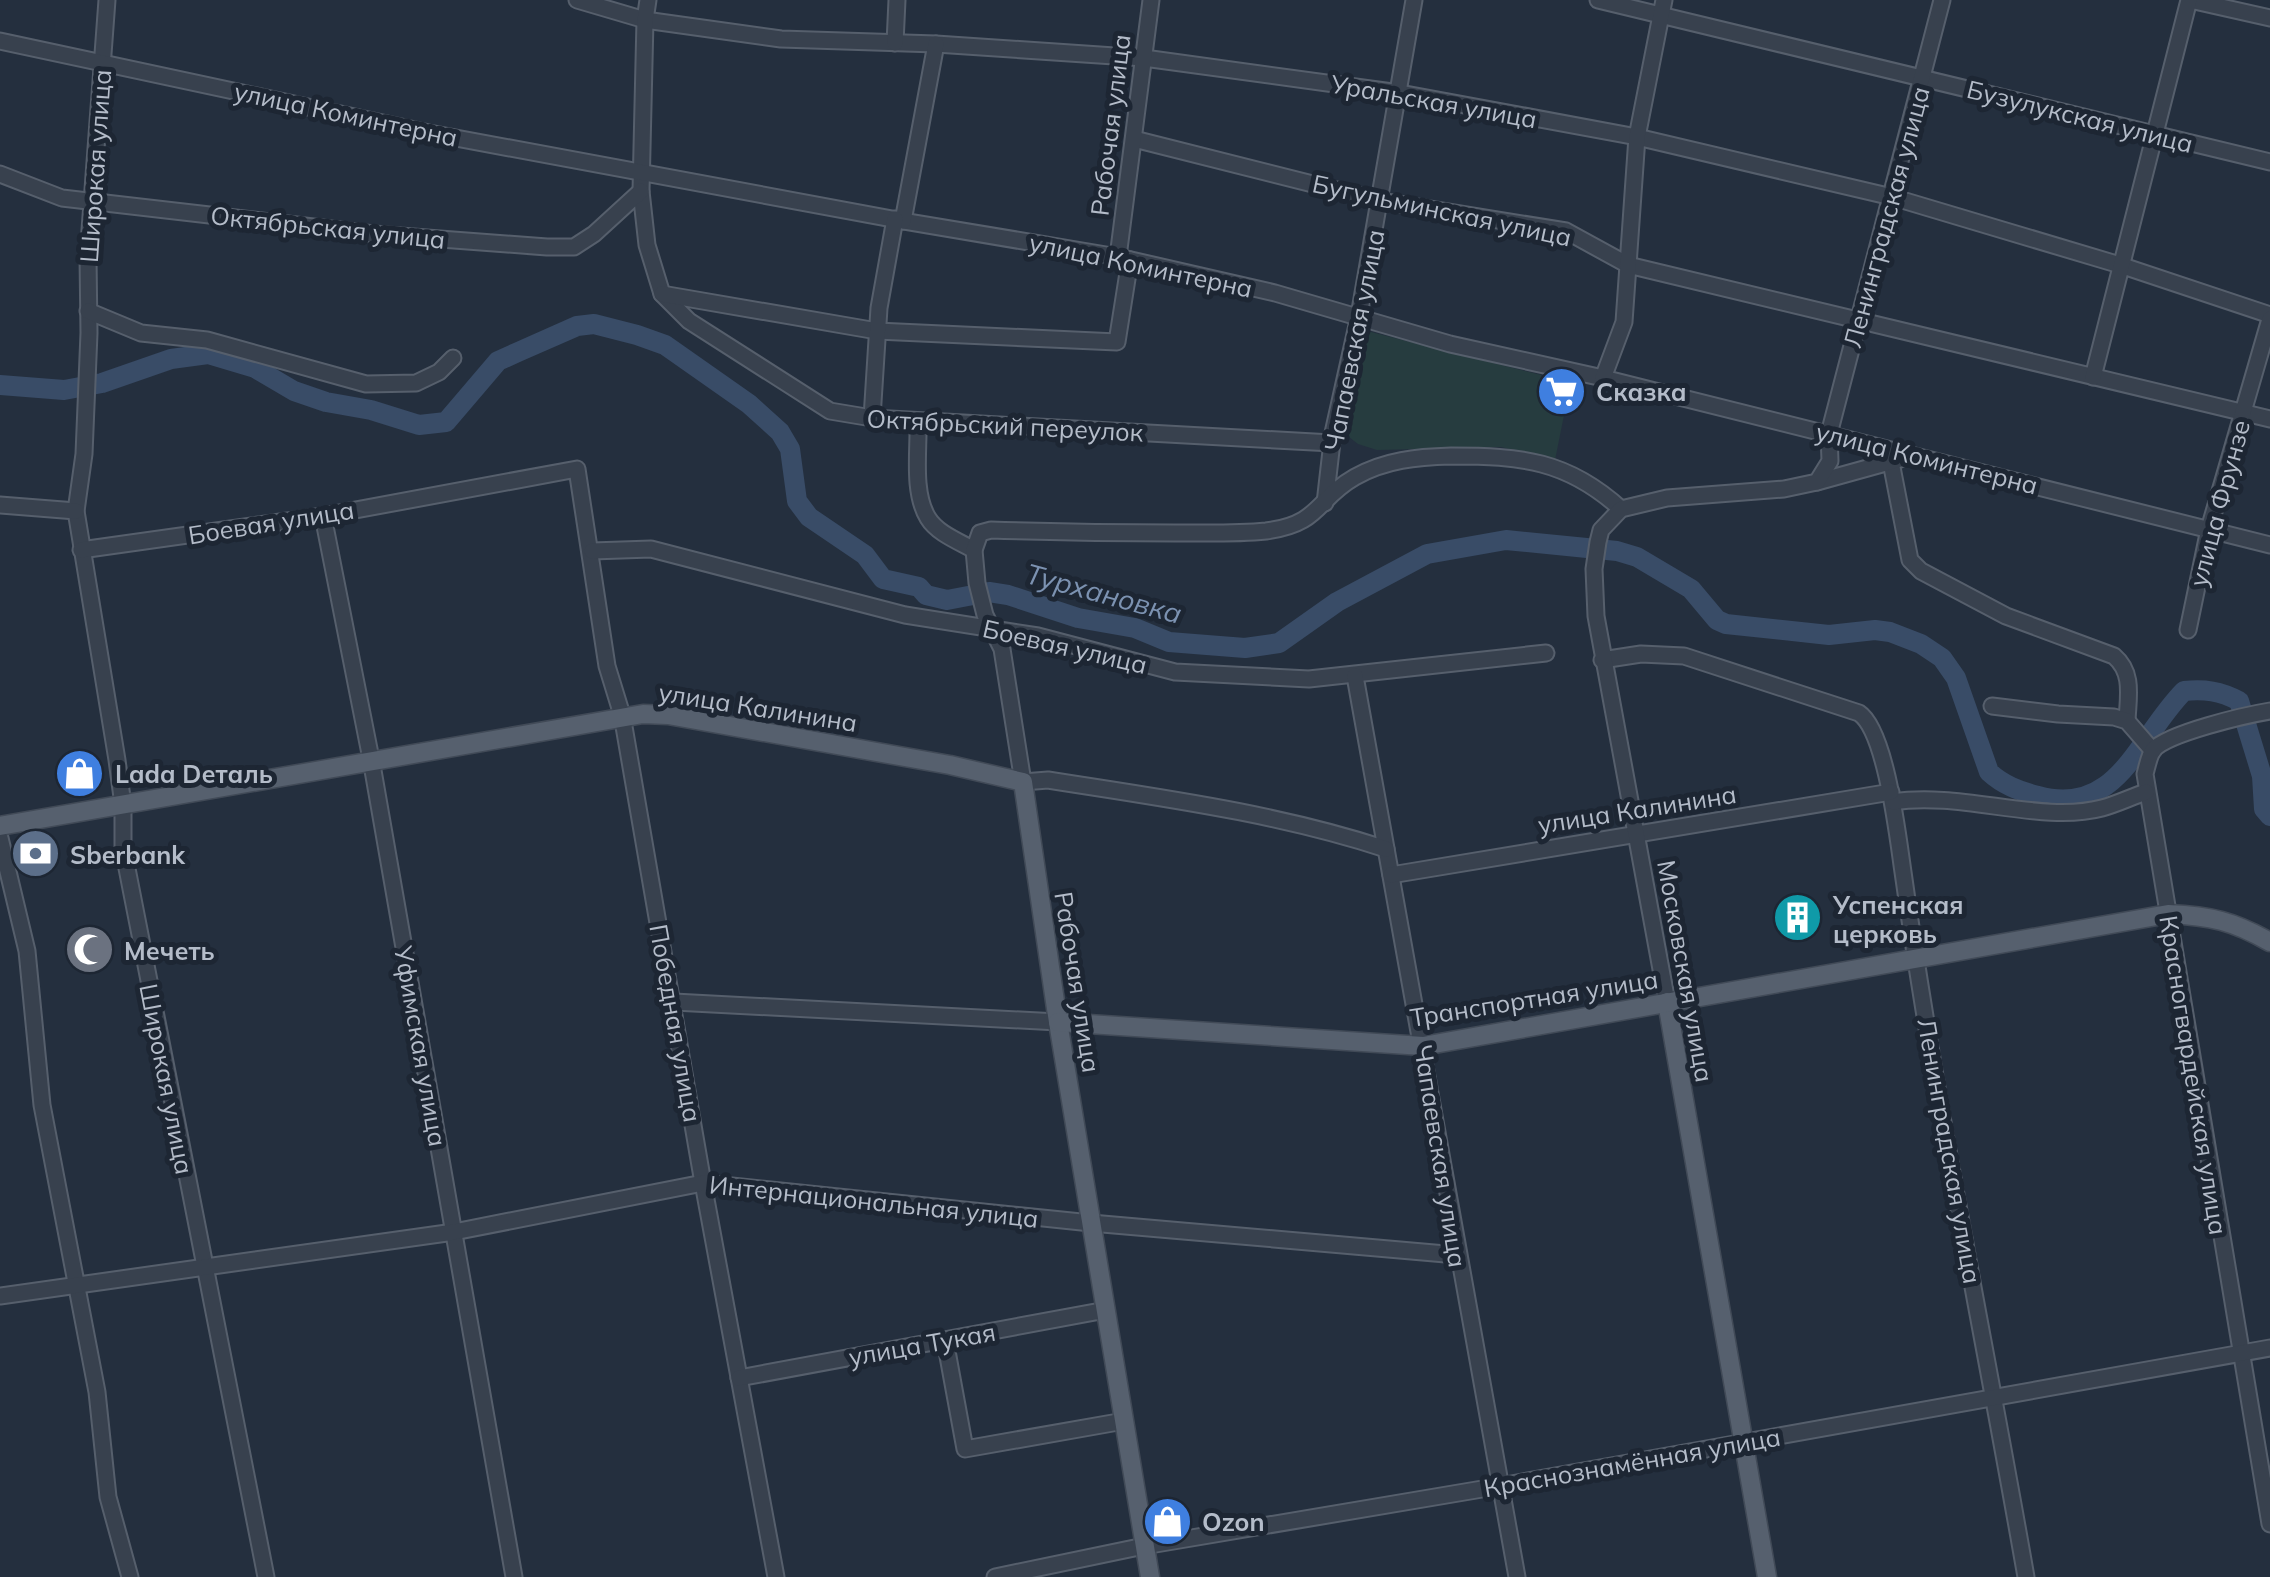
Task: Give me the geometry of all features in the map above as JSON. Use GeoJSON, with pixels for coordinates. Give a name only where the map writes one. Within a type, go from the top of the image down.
{"type":"FeatureCollection","features":[{"type":"Feature","properties":{"kind":"main road","name":"улица Калинина"},"geometry":{"type":"LineString","coordinates":[[0,826],[622,715],[668,715],[950,765],[1023,782]]}},
{"type":"Feature","properties":{"kind":"main road","name":"Рабочая улица"},"geometry":{"type":"LineString","coordinates":[[1023,782],[1058,1022],[1150,1577]]}},
{"type":"Feature","properties":{"kind":"main road","name":"Транспортная улица"},"geometry":{"type":"LineString","coordinates":[[1058,1022],[1423,1046],[2168,914],[2210,916],[2237,924],[2270,942]]}},
{"type":"Feature","properties":{"kind":"main road","name":"Московская улица"},"geometry":{"type":"LineString","coordinates":[[1667,1002],[1767,1577]]}},
{"type":"Feature","properties":{"kind":"street","name":"Широкая улица"},"geometry":{"type":"LineString","coordinates":[[107,0],[88,256],[84,454],[76,511],[123,804],[123,848],[266,1577]]}},
{"type":"Feature","properties":{"kind":"street","name":"Уральская улица"},"geometry":{"type":"LineString","coordinates":[[577,0],[645,20],[781,39],[936,44],[1144,58],[1400,93],[1637,137],[1892,196],[2120,265],[2270,317]]}},
{"type":"Feature","properties":{"kind":"street"},"geometry":{"type":"LineString","coordinates":[[648,0],[641,191],[647,245],[662,294],[877,331]]}},
{"type":"Feature","properties":{"kind":"street"},"geometry":{"type":"LineString","coordinates":[[895,43],[897,0]]}},
{"type":"Feature","properties":{"kind":"street","name":"Рабочая улица"},"geometry":{"type":"LineString","coordinates":[[877,331],[1117,342],[1134,138],[1151,0]]}},
{"type":"Feature","properties":{"kind":"street","name":"Чапаевская улица"},"geometry":{"type":"LineString","coordinates":[[1325,503],[1332,443],[1400,93],[1414,0]]}},
{"type":"Feature","properties":{"kind":"street","name":"Бузулукская улица"},"geometry":{"type":"LineString","coordinates":[[1598,0],[1662,8],[1922,78],[2270,162]]}},
{"type":"Feature","properties":{"kind":"street","name":"Ленинградская улица"},"geometry":{"type":"LineString","coordinates":[[1829,434],[1942,0]]}},
{"type":"Feature","properties":{"kind":"street"},"geometry":{"type":"LineString","coordinates":[[2094,377],[2190,0],[2270,18]]}},
{"type":"Feature","properties":{"kind":"street"},"geometry":{"type":"LineString","coordinates":[[1603,378],[1624,322],[1637,137],[1662,8]]}},
{"type":"Feature","properties":{"kind":"street","name":"улица Коминтерна"},"geometry":{"type":"LineString","coordinates":[[0,41],[429,133],[1124,258],[1358,316],[1450,344],[1603,378],[2270,544]]}},
{"type":"Feature","properties":{"kind":"street"},"geometry":{"type":"LineString","coordinates":[[872,418],[877,331],[936,44]]}},
{"type":"Feature","properties":{"kind":"street","name":"Бугульминская улица"},"geometry":{"type":"LineString","coordinates":[[1134,138],[1380,201],[1566,231],[1628,264],[2270,418]]}},
{"type":"Feature","properties":{"kind":"street","name":"Октябрьская улица"},"geometry":{"type":"LineString","coordinates":[[0,174],[62,198],[374,234],[561,247],[574,246],[594,234],[641,191]]}},
{"type":"Feature","properties":{"kind":"street","name":"Октябрьский переулок"},"geometry":{"type":"LineString","coordinates":[[662,294],[690,320],[830,411],[918,421],[1332,443]]}},
{"type":"Feature","properties":{"kind":"street"},"geometry":{"type":"LineString","coordinates":[[88,311],[141,334],[207,340],[366,384],[416,384],[439,372],[453,358]]}},
{"type":"Feature","properties":{"kind":"street","name":"улица Фрунзе"},"geometry":{"type":"LineString","coordinates":[[2188,630],[2209,529],[2270,317]]}},
{"type":"Feature","properties":{"kind":"street"},"geometry":{"type":"LineString","coordinates":[[918,421],[920,482],[928,520],[974,550],[980,533],[990,530],[1096,534],[1265,531],[1300,524],[1350,480],[1376,466],[1426,458],[1510,456],[1554,467],[1598,489],[1621,509],[1667,498],[1784,489],[1914,455]]}},
{"type":"Feature","properties":{"kind":"street"},"geometry":{"type":"LineString","coordinates":[[1817,482],[1830,460],[1829,434]]}},
{"type":"Feature","properties":{"kind":"street"},"geometry":{"type":"LineString","coordinates":[[1891,462],[1910,560],[1921,571],[2006,616],[2114,656],[2124,665],[2129,678],[2127,721]]}},
{"type":"Feature","properties":{"kind":"street","name":"Боевая улица"},"geometry":{"type":"LineString","coordinates":[[81,550],[323,516],[577,469]]}},
{"type":"Feature","properties":{"kind":"street","name":"Победная улица"},"geometry":{"type":"LineString","coordinates":[[577,469],[607,666],[622,715],[702,1182],[776,1577]]}},
{"type":"Feature","properties":{"kind":"street"},"geometry":{"type":"LineString","coordinates":[[0,505],[76,511]]}},
{"type":"Feature","properties":{"kind":"street","name":"Московская улица"},"geometry":{"type":"LineString","coordinates":[[1621,509],[1601,530],[1598,542],[1594,569],[1596,616],[1667,1002]]}},
{"type":"Feature","properties":{"kind":"street","name":"Уфимская улица"},"geometry":{"type":"LineString","coordinates":[[323,516],[371,760],[514,1577]]}},
{"type":"Feature","properties":{"kind":"street","name":"Боевая улица"},"geometry":{"type":"LineString","coordinates":[[592,552],[651,549],[905,616],[1038,636],[1175,672],[1270,679],[1355,676],[1546,653]]}},
{"type":"Feature","properties":{"kind":"street","name":"Рабочая улица"},"geometry":{"type":"LineString","coordinates":[[974,550],[977,583],[1002,648],[1023,782]]}},
{"type":"Feature","properties":{"kind":"street","name":"Ленинградская улица"},"geometry":{"type":"LineString","coordinates":[[1602,660],[1640,654],[1684,656],[1859,713],[1871,725],[1892,797],[1915,958],[2026,1577]]}},
{"type":"Feature","properties":{"kind":"street","name":"Чапаевская улица"},"geometry":{"type":"LineString","coordinates":[[1355,676],[1516,1577]]}},
{"type":"Feature","properties":{"kind":"street"},"geometry":{"type":"LineString","coordinates":[[1992,706],[2114,717],[2127,721],[2153,751],[2168,741],[2239,716],[2270,711]]}},
{"type":"Feature","properties":{"kind":"street","name":"Красногвардейская улица"},"geometry":{"type":"LineString","coordinates":[[2153,751],[2145,774],[2146,792],[2270,1524]]}},
{"type":"Feature","properties":{"kind":"street","name":"улица Калинина"},"geometry":{"type":"LineString","coordinates":[[1023,782],[1048,780],[1255,813],[1321,828],[1386,849]]}},
{"type":"Feature","properties":{"kind":"street","name":"улица Калинина"},"geometry":{"type":"LineString","coordinates":[[1392,875],[1892,797],[2084,811],[2146,792]]}},
{"type":"Feature","properties":{"kind":"street"},"geometry":{"type":"LineString","coordinates":[[0,838],[28,951],[42,1105],[97,1392],[108,1497],[130,1577]]}},
{"type":"Feature","properties":{"kind":"street","name":"Транспортная улица"},"geometry":{"type":"LineString","coordinates":[[674,1002],[1058,1022]]}},
{"type":"Feature","properties":{"kind":"street","name":"Интернациональная улица"},"geometry":{"type":"LineString","coordinates":[[0,1296],[454,1232],[702,1182],[1091,1223],[1457,1255]]}},
{"type":"Feature","properties":{"kind":"street","name":"улица Тукая"},"geometry":{"type":"LineString","coordinates":[[739,1378],[1106,1310]]}},
{"type":"Feature","properties":{"kind":"street"},"geometry":{"type":"LineString","coordinates":[[946,1340],[964,1449],[1124,1421]]}},
{"type":"Feature","properties":{"kind":"street","name":"Краснознамённая улица"},"geometry":{"type":"LineString","coordinates":[[995,1577],[1144,1546],[2270,1348]]}},
{"type":"Feature","properties":{"kind":"green space"},"geometry":{"type":"Polygon","coordinates":[[[1363,330],[1541,375],[1540,402],[1565,410],[1555,460],[1501,447],[1377,450],[1358,444],[1340,430],[1363,330]]]}},
{"type":"Feature","properties":{"kind":"waterway","name":"Турхановка"},"geometry":{"type":"LineString","coordinates":[[0,385],[64,390],[102,383],[171,359],[208,354],[255,368],[294,391],[326,402],[371,410],[419,425],[446,422],[498,361],[577,326],[594,324],[665,345],[749,404],[780,432],[790,449],[797,501],[809,517],[865,555],[883,579],[919,587],[926,595],[947,600],[989,592],[1008,595],[1078,618],[1135,628],[1169,642],[1245,648],[1279,643],[1337,602],[1427,554],[1506,540],[1617,551],[1637,557],[1691,589],[1717,620],[1726,624],[1829,635],[1875,630],[1921,644],[1942,658],[1956,678],[1989,772],[2012,787],[2038,796],[2065,800],[2088,795],[2107,785],[2124,769],[2184,691],[2199,690],[2232,698],[2239,701],[2262,776],[2264,809],[2270,816]]}},
{"type":"Feature","properties":{"kind":"place","name":"Сказка"},"geometry":{"type":"Point","coordinates":[1561,391]}},
{"type":"Feature","properties":{"kind":"place","name":"Lada Dеталь"},"geometry":{"type":"Point","coordinates":[80,773]}},
{"type":"Feature","properties":{"kind":"place","name":"Sberbank"},"geometry":{"type":"Point","coordinates":[35,854]}},
{"type":"Feature","properties":{"kind":"place","name":"Успенская церковь"},"geometry":{"type":"Point","coordinates":[1798,918]}},
{"type":"Feature","properties":{"kind":"place","name":"Мечеть"},"geometry":{"type":"Point","coordinates":[89,950]}},
{"type":"Feature","properties":{"kind":"place","name":"Ozon"},"geometry":{"type":"Point","coordinates":[1167,1521]}}]}
